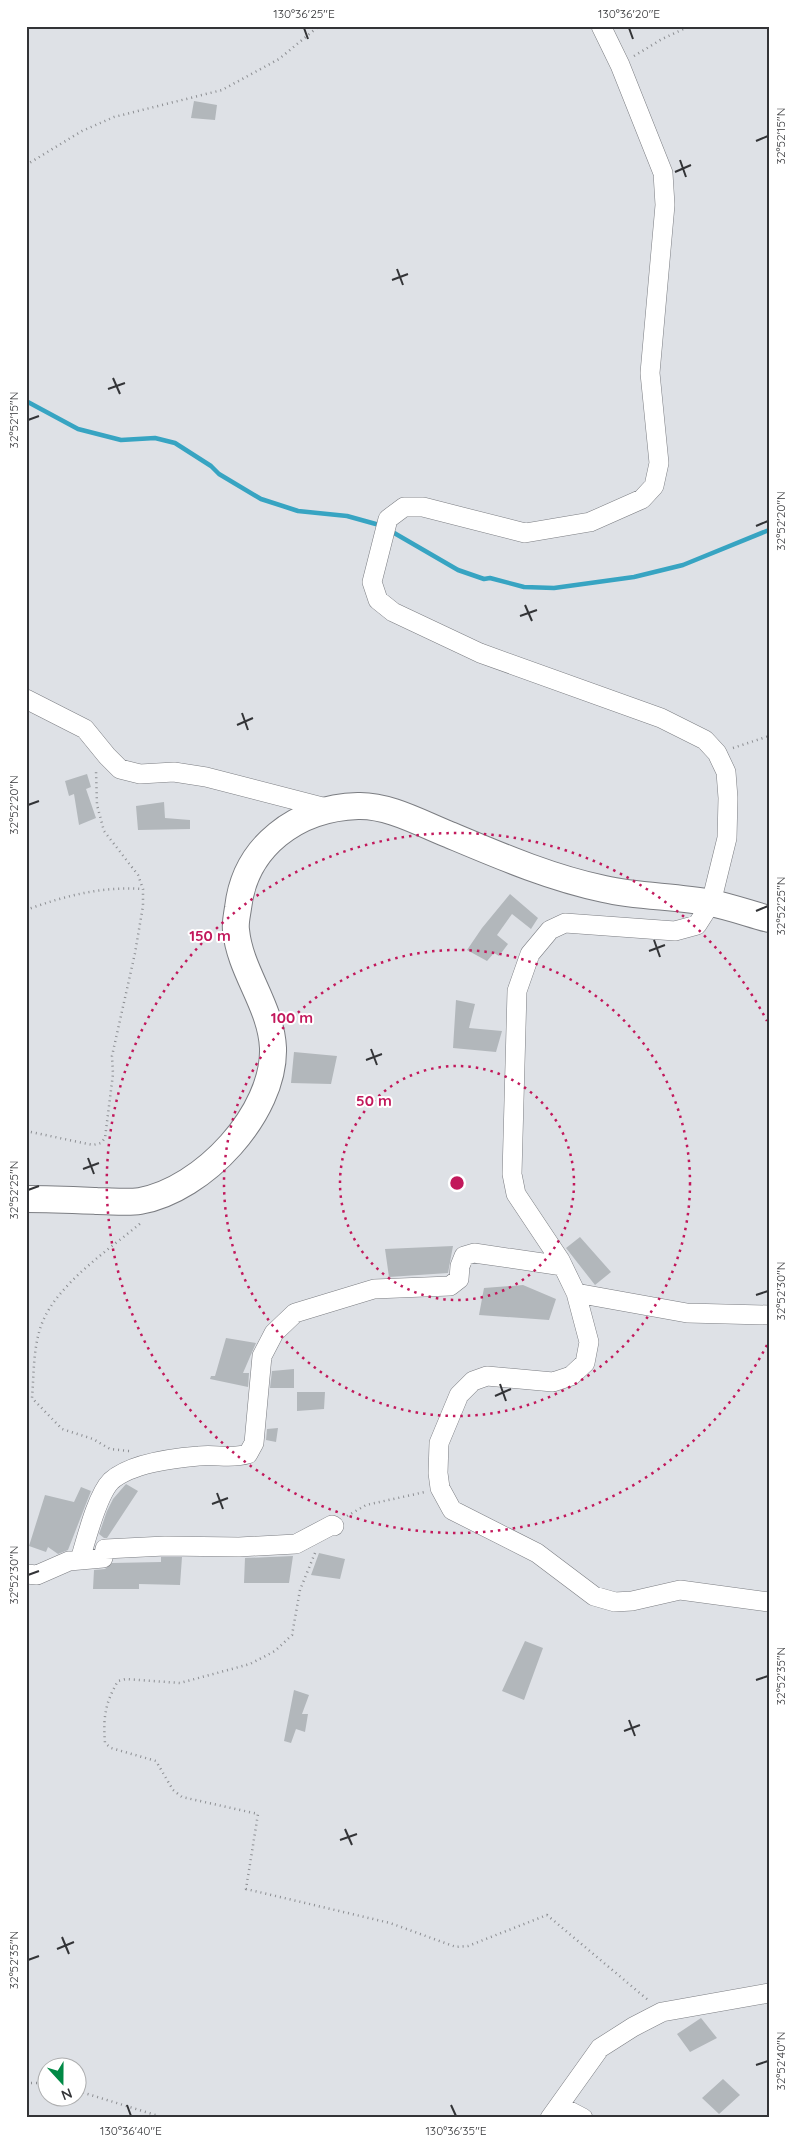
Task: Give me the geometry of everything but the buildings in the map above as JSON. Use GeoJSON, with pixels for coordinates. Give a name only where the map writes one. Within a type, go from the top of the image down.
{"type":"FeatureCollection","features":[{"type":"Feature","properties":{"kind":"street"},"geometry":{"type":"LineString","coordinates":[[601,26],[620,65],[663,173],[665,205],[650,374],[659,463],[654,486],[642,499],[590,522],[525,533],[423,507],[404,507],[388,519],[372,582],[378,600],[393,612],[480,653],[661,718],[705,740],[718,753],[726,772],[728,798],[727,838],[711,903],[697,924],[674,931],[565,923],[550,930],[530,954],[517,992],[512,1174],[516,1194],[563,1266],[576,1294],[589,1342],[585,1363],[572,1376],[553,1382],[487,1376],[473,1381],[459,1395],[439,1443],[438,1473],[440,1488],[452,1510],[537,1553],[594,1596],[615,1602],[632,1601],[680,1590],[769,1602]]}},
{"type":"Feature","properties":{"kind":"street"},"geometry":{"type":"LineString","coordinates":[[26,699],[86,729],[120,769],[140,774],[174,772],[206,777],[332,809]]}},
{"type":"Feature","properties":{"kind":"street"},"geometry":{"type":"LineString","coordinates":[[26,1199],[139,1201],[161,1195],[188,1182],[208,1166],[247,1127],[262,1102],[272,1072],[273,1047],[269,1020],[240,951],[236,929],[240,893],[250,865],[270,839],[303,818],[332,809],[360,806],[393,812],[522,864],[569,880],[602,889],[644,896],[711,903],[769,919]]}},
{"type":"Feature","properties":{"kind":"street"},"geometry":{"type":"LineString","coordinates":[[80,1560],[93,1515],[110,1482],[128,1469],[200,1456],[234,1458],[248,1454],[254,1443],[262,1356],[274,1333],[295,1313],[374,1289],[450,1286],[459,1279],[460,1266],[464,1256],[474,1253],[563,1266]]}},
{"type":"Feature","properties":{"kind":"street"},"geometry":{"type":"LineString","coordinates":[[576,1294],[687,1313],[769,1315]]}},
{"type":"Feature","properties":{"kind":"street"},"geometry":{"type":"LineString","coordinates":[[26,1574],[37,1575],[69,1560],[102,1558],[105,1549],[165,1546],[239,1547],[296,1544],[332,1525],[334,1526]]}},
{"type":"Feature","properties":{"kind":"street"},"geometry":{"type":"LineString","coordinates":[[583,2118],[555,2112],[600,2048],[633,2027],[662,2012],[769,1993]]}},
{"type":"Feature","properties":{"kind":"path"},"geometry":{"type":"LineString","coordinates":[[26,165],[82,131],[114,117],[222,90],[279,59],[318,26]]}},
{"type":"Feature","properties":{"kind":"path"},"geometry":{"type":"LineString","coordinates":[[620,65],[662,39],[690,26]]}},
{"type":"Feature","properties":{"kind":"path"},"geometry":{"type":"LineString","coordinates":[[718,753],[769,736]]}},
{"type":"Feature","properties":{"kind":"path"},"geometry":{"type":"LineString","coordinates":[[26,1131],[93,1145],[101,1143],[106,1138],[113,1074],[112,1056],[135,953],[143,906],[143,889],[138,875],[104,831],[97,805],[96,766],[107,756]]}},
{"type":"Feature","properties":{"kind":"path"},"geometry":{"type":"LineString","coordinates":[[26,910],[58,898],[117,887],[143,889]]}},
{"type":"Feature","properties":{"kind":"path"},"geometry":{"type":"LineString","coordinates":[[133,1452],[110,1449],[93,1439],[62,1429],[32,1398],[36,1344],[41,1324],[53,1303],[67,1286],[156,1209],[161,1195]]}},
{"type":"Feature","properties":{"kind":"path"},"geometry":{"type":"LineString","coordinates":[[440,1488],[366,1506],[338,1521],[314,1554],[300,1590],[292,1635],[275,1651],[250,1664],[180,1683],[126,1679],[118,1681],[111,1692],[103,1719],[105,1743],[111,1748],[156,1761],[173,1790],[182,1797],[258,1814],[246,1888],[390,1923],[456,1947],[468,1946],[548,1915],[662,2012]]}},
{"type":"Feature","properties":{"kind":"path"},"geometry":{"type":"LineString","coordinates":[[88,2094],[165,2118]]}},
{"type":"Feature","properties":{"kind":"waterway"},"geometry":{"type":"LineString","coordinates":[[26,401],[78,429],[121,440],[155,438],[175,443],[211,466],[219,474],[261,499],[298,511],[347,516],[383,526]]}},
{"type":"Feature","properties":{"kind":"waterway"},"geometry":{"type":"LineString","coordinates":[[389,530],[458,570],[484,579],[490,578],[524,587],[554,588],[634,577],[683,565],[769,530]]}}]}
